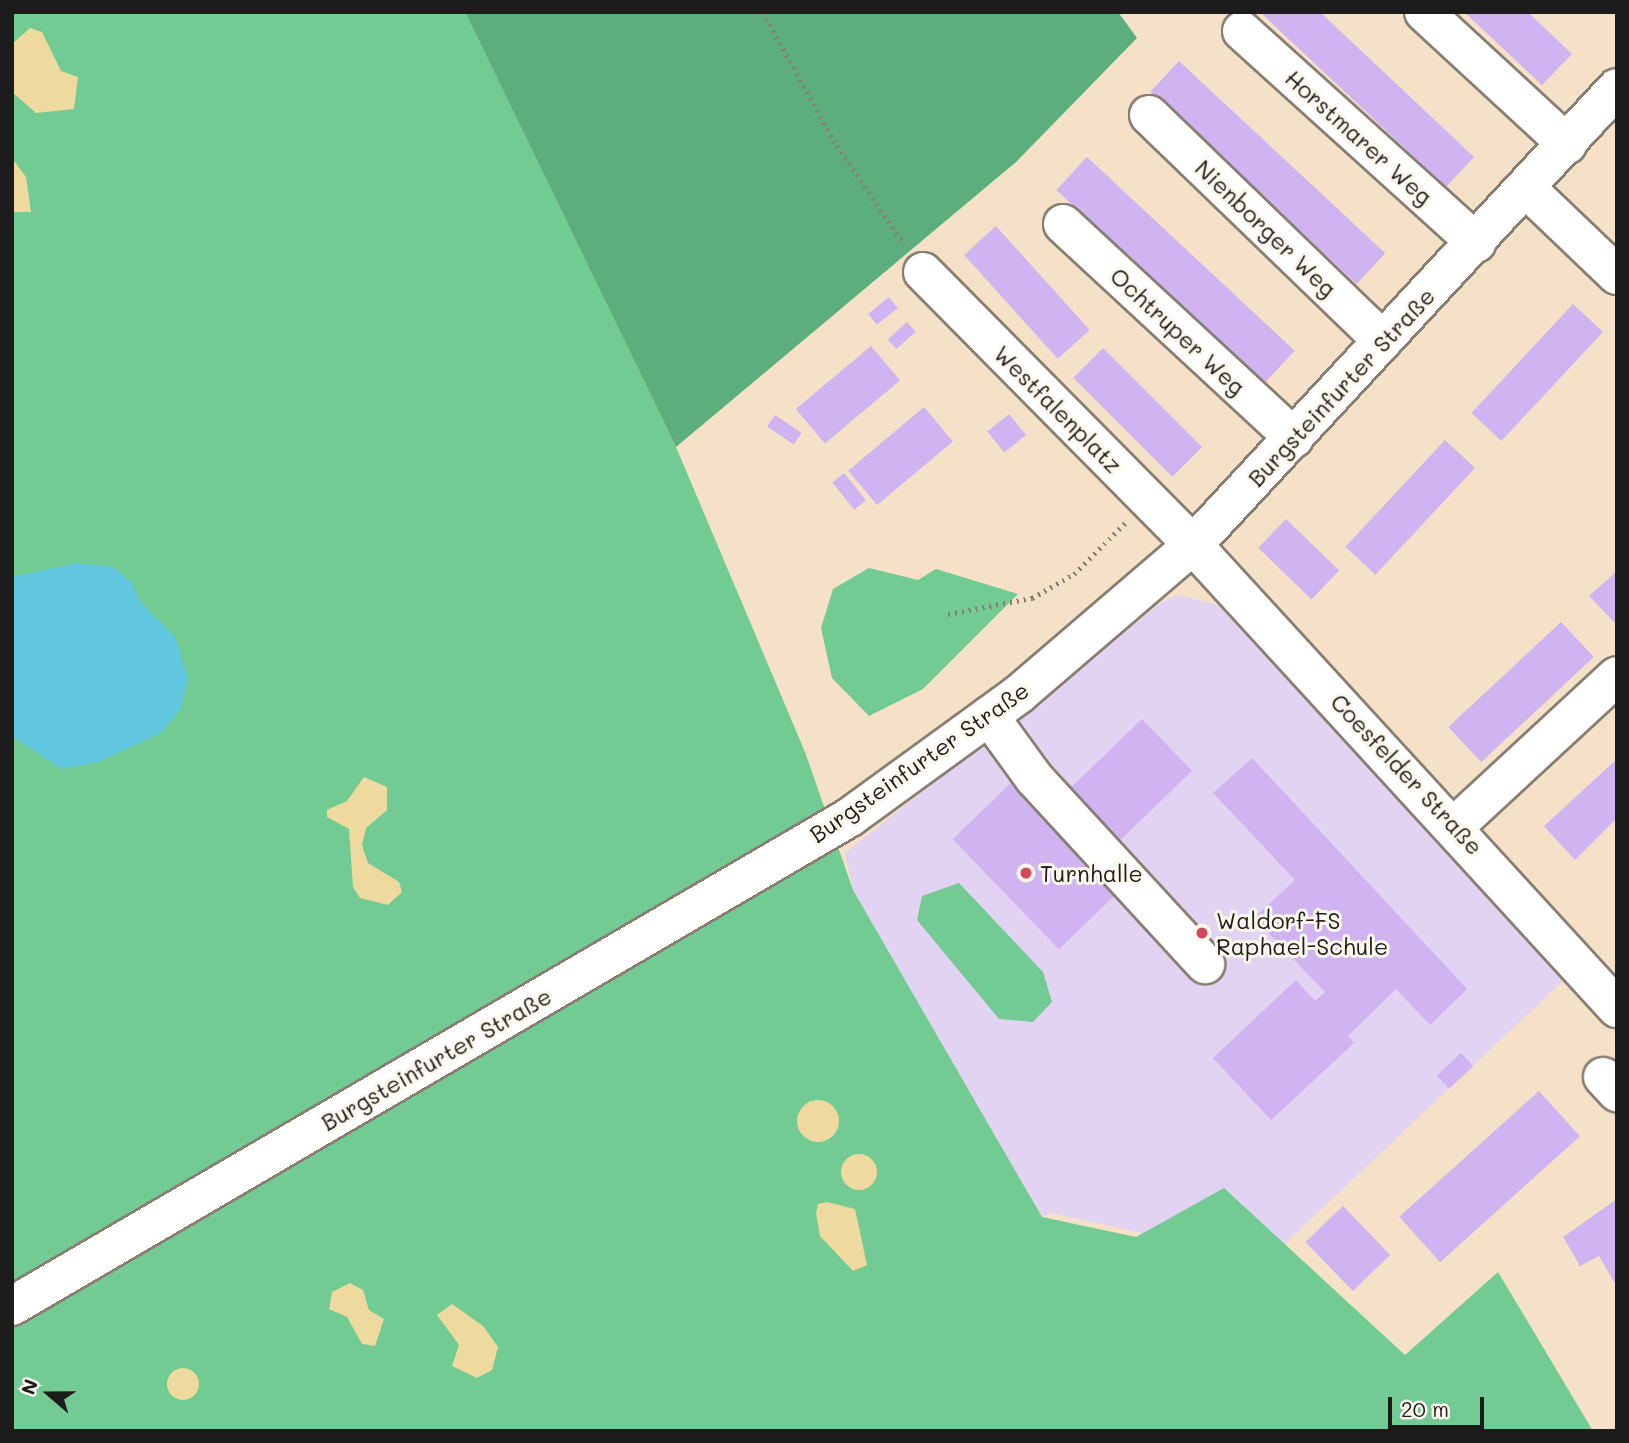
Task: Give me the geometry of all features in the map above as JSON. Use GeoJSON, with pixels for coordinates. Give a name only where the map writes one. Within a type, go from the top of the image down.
{"type":"FeatureCollection","features":[{"type":"Feature","properties":{"kind":"street"},"geometry":{"type":"LineString","coordinates":[[1424,12],[1567,144]]}},
{"type":"Feature","properties":{"kind":"street","name":"Horstmarer Weg"},"geometry":{"type":"LineString","coordinates":[[1242,32],[1477,243]]}},
{"type":"Feature","properties":{"kind":"street","name":"Burgsteinfurter Straße"},"geometry":{"type":"LineString","coordinates":[[12,1307],[850,817],[989,716],[1193,545],[1528,190],[1617,88]]}},
{"type":"Feature","properties":{"kind":"street","name":"Nienborger Weg"},"geometry":{"type":"LineString","coordinates":[[1149,115],[1383,341]]}},
{"type":"Feature","properties":{"kind":"street"},"geometry":{"type":"LineString","coordinates":[[1528,190],[1617,275]]}},
{"type":"Feature","properties":{"kind":"street","name":"Ochtruper Weg"},"geometry":{"type":"LineString","coordinates":[[1063,224],[1294,438]]}},
{"type":"Feature","properties":{"kind":"street","name":"Westfalenplatz"},"geometry":{"type":"LineString","coordinates":[[923,272],[1193,545]]}},
{"type":"Feature","properties":{"kind":"street","name":"Coesfelder Straße"},"geometry":{"type":"LineString","coordinates":[[1193,545],[1456,825],[1617,1008]]}},
{"type":"Feature","properties":{"kind":"street"},"geometry":{"type":"LineString","coordinates":[[1456,825],[1617,677]]}},
{"type":"Feature","properties":{"kind":"street"},"geometry":{"type":"LineString","coordinates":[[989,716],[1034,778],[1205,964]]}},
{"type":"Feature","properties":{"kind":"path"},"geometry":{"type":"LineString","coordinates":[[763,12],[837,146],[923,272]]}},
{"type":"Feature","properties":{"kind":"path"},"geometry":{"type":"LineString","coordinates":[[948,614],[980,613],[1032,598],[1074,574],[1148,500]]}},
{"type":"Feature","properties":{"kind":"shaded area","name":"Waldorf-FS Raphael-Schule"},"geometry":{"type":"Polygon","coordinates":[[[1179,595],[1220,606],[1567,977],[1276,1252],[1204,1247],[1052,1213],[1042,1217],[853,890],[845,853],[1162,602],[1179,595]]]}},
{"type":"Feature","properties":{"kind":"green space"},"geometry":{"type":"Polygon","coordinates":[[[12,12],[465,12],[676,447],[805,752],[853,890],[1042,1217],[1136,1237],[1224,1188],[1405,1355],[1498,1272],[1593,1431],[12,1431],[12,12]]]}},
{"type":"Feature","properties":{"kind":"green space"},"geometry":{"type":"Polygon","coordinates":[[[465,12],[1118,12],[1137,38],[1016,162],[676,447],[465,12]]]}},
{"type":"Feature","properties":{"kind":"green space"},"geometry":{"type":"Polygon","coordinates":[[[869,568],[918,580],[936,569],[1018,594],[923,689],[869,716],[832,678],[821,628],[833,589],[869,568]]]}},
{"type":"Feature","properties":{"kind":"green space"},"geometry":{"type":"Polygon","coordinates":[[[959,883],[1043,972],[1052,1002],[1033,1022],[999,1019],[917,920],[922,896],[959,883]]]}},
{"type":"Feature","properties":{"kind":"sand"},"geometry":{"type":"Polygon","coordinates":[[[30,28],[42,32],[61,71],[78,77],[74,109],[36,113],[12,92],[12,44],[30,28]]]}},
{"type":"Feature","properties":{"kind":"sand"},"geometry":{"type":"Polygon","coordinates":[[[12,158],[26,177],[31,212],[12,212],[12,158]]]}},
{"type":"Feature","properties":{"kind":"sand"},"geometry":{"type":"Polygon","coordinates":[[[364,777],[387,787],[387,810],[366,828],[362,845],[368,863],[399,882],[402,892],[388,905],[360,898],[353,887],[349,829],[327,817],[327,810],[347,801],[364,777]]]}},
{"type":"Feature","properties":{"kind":"sand"},"geometry":{"type":"Polygon","coordinates":[[[818,1100],[833,1106],[839,1121],[833,1136],[818,1142],[803,1136],[797,1121],[803,1106],[818,1100]]]}},
{"type":"Feature","properties":{"kind":"sand"},"geometry":{"type":"Polygon","coordinates":[[[859,1154],[872,1159],[877,1172],[872,1185],[859,1190],[846,1185],[841,1172],[846,1159],[859,1154]]]}},
{"type":"Feature","properties":{"kind":"sand"},"geometry":{"type":"Polygon","coordinates":[[[827,1202],[855,1209],[867,1265],[853,1271],[820,1236],[816,1213],[818,1204],[827,1202]]]}},
{"type":"Feature","properties":{"kind":"sand"},"geometry":{"type":"Polygon","coordinates":[[[350,1283],[363,1290],[369,1310],[384,1319],[375,1346],[362,1344],[347,1317],[329,1309],[332,1292],[350,1283]]]}},
{"type":"Feature","properties":{"kind":"sand"},"geometry":{"type":"Polygon","coordinates":[[[452,1304],[483,1326],[498,1347],[492,1370],[477,1378],[452,1366],[459,1345],[437,1315],[452,1304]]]}},
{"type":"Feature","properties":{"kind":"sand"},"geometry":{"type":"Polygon","coordinates":[[[183,1368],[195,1372],[199,1384],[195,1396],[183,1400],[171,1396],[167,1384],[171,1372],[183,1368]]]}},
{"type":"Feature","properties":{"kind":"water"},"geometry":{"type":"Polygon","coordinates":[[[77,563],[113,567],[132,583],[140,602],[175,637],[188,679],[180,710],[161,733],[99,762],[62,769],[12,736],[12,577],[77,563]]]}},
{"type":"Feature","properties":{"kind":"building"},"geometry":{"type":"Polygon","coordinates":[[[1260,12],[1320,12],[1474,157],[1446,187],[1260,12]]]}},
{"type":"Feature","properties":{"kind":"building"},"geometry":{"type":"Polygon","coordinates":[[[1464,12],[1528,12],[1572,54],[1542,85],[1464,12]]]}},
{"type":"Feature","properties":{"kind":"building"},"geometry":{"type":"Polygon","coordinates":[[[1179,61],[1385,253],[1357,284],[1150,92],[1179,61]]]}},
{"type":"Feature","properties":{"kind":"building"},"geometry":{"type":"Polygon","coordinates":[[[1087,157],[1295,351],[1264,384],[1056,190],[1087,157]]]}},
{"type":"Feature","properties":{"kind":"building"},"geometry":{"type":"Polygon","coordinates":[[[996,226],[1090,330],[1058,359],[964,255],[996,226]]]}},
{"type":"Feature","properties":{"kind":"building"},"geometry":{"type":"Polygon","coordinates":[[[889,297],[898,308],[877,325],[868,314],[889,297]]]}},
{"type":"Feature","properties":{"kind":"building"},"geometry":{"type":"Polygon","coordinates":[[[1573,304],[1603,332],[1501,441],[1471,413],[1573,304]]]}},
{"type":"Feature","properties":{"kind":"building"},"geometry":{"type":"Polygon","coordinates":[[[907,322],[916,332],[896,349],[888,339],[907,322]]]}},
{"type":"Feature","properties":{"kind":"building"},"geometry":{"type":"Polygon","coordinates":[[[871,346],[900,380],[825,443],[796,409],[871,346]]]}},
{"type":"Feature","properties":{"kind":"building"},"geometry":{"type":"Polygon","coordinates":[[[1103,348],[1202,447],[1172,477],[1073,378],[1103,348]]]}},
{"type":"Feature","properties":{"kind":"building"},"geometry":{"type":"Polygon","coordinates":[[[924,407],[953,441],[877,505],[848,471],[924,407]]]}},
{"type":"Feature","properties":{"kind":"building"},"geometry":{"type":"Polygon","coordinates":[[[1009,414],[1026,435],[1004,453],[987,432],[1009,414]]]}},
{"type":"Feature","properties":{"kind":"building"},"geometry":{"type":"Polygon","coordinates":[[[775,415],[802,433],[794,445],[767,427],[775,415]]]}},
{"type":"Feature","properties":{"kind":"building"},"geometry":{"type":"Polygon","coordinates":[[[1445,440],[1475,468],[1375,575],[1345,547],[1445,440]]]}},
{"type":"Feature","properties":{"kind":"building"},"geometry":{"type":"Polygon","coordinates":[[[844,473],[866,500],[854,510],[832,482],[844,473]]]}},
{"type":"Feature","properties":{"kind":"building"},"geometry":{"type":"Polygon","coordinates":[[[1286,519],[1339,570],[1311,599],[1258,548],[1286,519]]]}},
{"type":"Feature","properties":{"kind":"building"},"geometry":{"type":"Polygon","coordinates":[[[1617,571],[1617,625],[1589,596],[1617,571]]]}},
{"type":"Feature","properties":{"kind":"building"},"geometry":{"type":"Polygon","coordinates":[[[1561,622],[1594,657],[1481,762],[1448,727],[1561,622]]]}},
{"type":"Feature","properties":{"kind":"building"},"geometry":{"type":"Polygon","coordinates":[[[1142,719],[1192,771],[1114,846],[1064,794],[1142,719]]]}},
{"type":"Feature","properties":{"kind":"building"},"geometry":{"type":"Polygon","coordinates":[[[1252,758],[1467,989],[1430,1025],[1396,989],[1348,1036],[1354,1043],[1271,1120],[1213,1058],[1296,980],[1315,1001],[1325,992],[1254,918],[1295,880],[1213,793],[1252,758]]]}},
{"type":"Feature","properties":{"kind":"building"},"geometry":{"type":"Polygon","coordinates":[[[1617,759],[1617,818],[1575,860],[1544,826],[1617,759]]]}},
{"type":"Feature","properties":{"kind":"building","name":"Turnhalle"},"geometry":{"type":"Polygon","coordinates":[[[1016,778],[1122,888],[1059,949],[953,839],[1016,778]]]}},
{"type":"Feature","properties":{"kind":"building"},"geometry":{"type":"Polygon","coordinates":[[[1461,1053],[1473,1066],[1449,1089],[1437,1076],[1461,1053]]]}},
{"type":"Feature","properties":{"kind":"building"},"geometry":{"type":"Polygon","coordinates":[[[1539,1091],[1580,1136],[1440,1262],[1399,1217],[1539,1091]]]}},
{"type":"Feature","properties":{"kind":"building"},"geometry":{"type":"Polygon","coordinates":[[[1617,1199],[1617,1287],[1599,1256],[1580,1266],[1563,1237],[1617,1199]]]}},
{"type":"Feature","properties":{"kind":"building"},"geometry":{"type":"Polygon","coordinates":[[[1343,1206],[1390,1255],[1353,1291],[1306,1242],[1343,1206]]]}},
{"type":"Feature","properties":{"kind":"place","name":"Turnhalle"},"geometry":{"type":"Point","coordinates":[1026,873]}},
{"type":"Feature","properties":{"kind":"place","name":"Waldorf-FS Raphael-Schule"},"geometry":{"type":"Point","coordinates":[1202,933]}}]}
